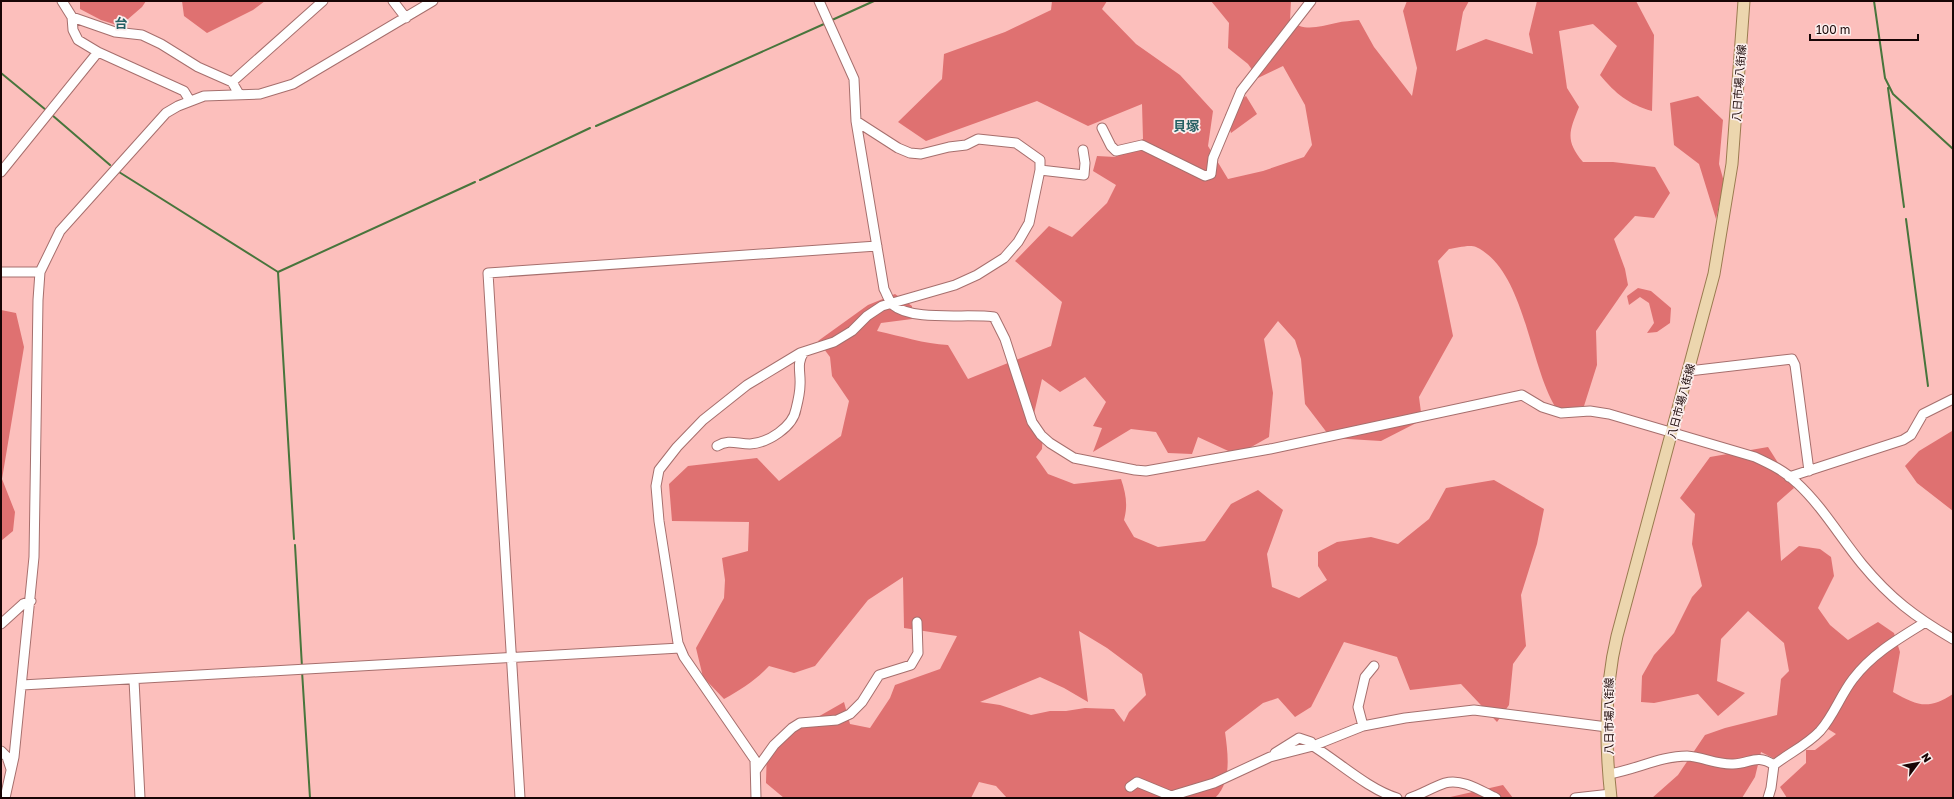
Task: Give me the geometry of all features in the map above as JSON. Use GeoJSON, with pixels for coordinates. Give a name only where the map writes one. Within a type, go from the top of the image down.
{"type":"FeatureCollection","features":[{"type":"Feature","properties":{"kind":"main road","name":"八日市場八街線"},"geometry":{"type":"LineString","coordinates":[[1611,796],[1607,727],[1609,671],[1714,274],[1728,198],[1738,103],[1744,1]]}},
{"type":"Feature","properties":{"kind":"street"},"geometry":{"type":"LineString","coordinates":[[62,1],[72,17],[73,30],[78,40],[98,52],[184,91],[190,101]]}},
{"type":"Feature","properties":{"kind":"street"},"geometry":{"type":"LineString","coordinates":[[232,82],[323,1]]}},
{"type":"Feature","properties":{"kind":"street"},"geometry":{"type":"LineString","coordinates":[[393,1],[406,18]]}},
{"type":"Feature","properties":{"kind":"street"},"geometry":{"type":"LineString","coordinates":[[5,798],[11,771],[22,685],[34,557],[36,334],[40,272],[60,231],[166,113],[204,96],[260,94],[293,84],[433,1]]}},
{"type":"Feature","properties":{"kind":"street"},"geometry":{"type":"LineString","coordinates":[[819,1],[854,79],[856,121],[884,289],[892,304],[902,310],[933,316],[994,317],[1004,339],[1032,422],[1050,443],[1074,458],[1108,466],[1146,471],[1270,449],[1522,395],[1542,407],[1562,413],[1590,411],[1609,414],[1755,457],[1776,467],[1810,495],[1879,583],[1898,602],[1924,623],[1953,640]]}},
{"type":"Feature","properties":{"kind":"street"},"geometry":{"type":"LineString","coordinates":[[1102,128],[1111,146],[1116,151],[1142,145],[1205,176],[1211,174],[1213,158],[1241,91],[1311,1]]}},
{"type":"Feature","properties":{"kind":"street"},"geometry":{"type":"LineString","coordinates":[[72,17],[115,32],[142,35],[198,67],[232,82],[239,94]]}},
{"type":"Feature","properties":{"kind":"street"},"geometry":{"type":"LineString","coordinates":[[1,172],[98,52]]}},
{"type":"Feature","properties":{"kind":"street"},"geometry":{"type":"LineString","coordinates":[[756,798],[755,760],[684,657],[680,648],[675,627],[659,521],[656,486],[659,470],[677,447],[703,420],[732,395],[793,357],[834,342],[882,306],[955,285],[977,275],[1004,258],[1018,242],[1029,223],[1040,170],[1040,160],[1016,143],[978,139],[966,145],[949,147],[921,154],[898,148],[856,121]]}},
{"type":"Feature","properties":{"kind":"street"},"geometry":{"type":"LineString","coordinates":[[1040,170],[1084,175],[1085,163],[1083,150]]}},
{"type":"Feature","properties":{"kind":"street"},"geometry":{"type":"LineString","coordinates":[[520,798],[488,273],[877,246]]}},
{"type":"Feature","properties":{"kind":"street"},"geometry":{"type":"LineString","coordinates":[[1,272],[40,272]]}},
{"type":"Feature","properties":{"kind":"street"},"geometry":{"type":"LineString","coordinates":[[717,446],[724,442],[753,444],[769,438],[789,425],[795,415],[800,385],[798,368],[800,357],[804,352]]}},
{"type":"Feature","properties":{"kind":"street"},"geometry":{"type":"LineString","coordinates":[[1689,371],[1792,358],[1795,365],[1809,471]]}},
{"type":"Feature","properties":{"kind":"street"},"geometry":{"type":"LineString","coordinates":[[1789,477],[1903,440],[1911,435],[1924,414],[1953,399]]}},
{"type":"Feature","properties":{"kind":"street"},"geometry":{"type":"LineString","coordinates":[[1,624],[23,604],[31,601]]}},
{"type":"Feature","properties":{"kind":"street"},"geometry":{"type":"LineString","coordinates":[[756,770],[774,746],[792,728],[800,723],[837,720],[850,714],[862,702],[879,676],[910,665],[918,653],[917,622]]}},
{"type":"Feature","properties":{"kind":"street"},"geometry":{"type":"LineString","coordinates":[[1768,798],[1771,788],[1774,764],[1813,738],[1831,717],[1838,702],[1853,679],[1885,647],[1924,623]]}},
{"type":"Feature","properties":{"kind":"street"},"geometry":{"type":"LineString","coordinates":[[22,685],[134,680],[680,648]]}},
{"type":"Feature","properties":{"kind":"street"},"geometry":{"type":"LineString","coordinates":[[1364,726],[1358,707],[1365,677],[1374,666]]}},
{"type":"Feature","properties":{"kind":"street"},"geometry":{"type":"LineString","coordinates":[[134,680],[140,798]]}},
{"type":"Feature","properties":{"kind":"street"},"geometry":{"type":"LineString","coordinates":[[1130,787],[1137,782],[1149,785],[1171,797],[1214,783],[1270,757],[1313,746],[1364,726],[1405,718],[1474,710],[1607,727]]}},
{"type":"Feature","properties":{"kind":"street"},"geometry":{"type":"LineString","coordinates":[[1313,746],[1372,786],[1397,798]]}},
{"type":"Feature","properties":{"kind":"street"},"geometry":{"type":"LineString","coordinates":[[1,751],[7,757],[11,771]]}},
{"type":"Feature","properties":{"kind":"street"},"geometry":{"type":"LineString","coordinates":[[1609,774],[1625,772],[1671,758],[1688,756],[1733,765],[1757,759],[1765,759],[1774,764]]}},
{"type":"Feature","properties":{"kind":"street"},"geometry":{"type":"LineString","coordinates":[[1410,798],[1447,783],[1457,782],[1496,798]]}},
{"type":"Feature","properties":{"kind":"street"},"geometry":{"type":"LineString","coordinates":[[1575,798],[1611,796]]}},
{"type":"Feature","properties":{"kind":"shaded area"},"geometry":{"type":"Polygon","coordinates":[[[80,1],[146,1],[142,7],[120,26],[101,20],[80,9],[80,1]]]}},
{"type":"Feature","properties":{"kind":"shaded area"},"geometry":{"type":"Polygon","coordinates":[[[182,1],[265,1],[253,10],[207,33],[184,16],[182,1]]]}},
{"type":"Feature","properties":{"kind":"shaded area"},"geometry":{"type":"Polygon","coordinates":[[[1052,1],[1107,1],[1102,9],[1136,44],[1180,75],[1213,111],[1208,146],[1228,179],[1263,171],[1304,157],[1312,145],[1305,105],[1283,66],[1258,78],[1248,64],[1228,48],[1229,23],[1211,1],[1291,1],[1290,20],[1295,24],[1312,28],[1359,20],[1374,47],[1412,96],[1417,68],[1403,11],[1407,1],[1469,1],[1463,12],[1456,51],[1486,39],[1533,54],[1529,34],[1537,1],[1636,1],[1654,35],[1652,111],[1623,98],[1600,75],[1617,46],[1593,24],[1559,31],[1567,88],[1579,107],[1570,136],[1573,148],[1577,154],[1583,162],[1613,162],[1655,167],[1670,193],[1654,218],[1635,216],[1614,239],[1625,269],[1628,285],[1596,331],[1597,365],[1584,406],[1565,409],[1556,408],[1547,390],[1539,368],[1516,297],[1505,276],[1492,259],[1476,247],[1463,246],[1449,249],[1438,261],[1453,336],[1419,397],[1422,420],[1381,441],[1331,438],[1305,404],[1301,359],[1295,340],[1278,321],[1264,339],[1273,393],[1269,437],[1237,455],[1198,437],[1192,454],[1168,453],[1156,432],[1131,429],[1093,452],[1102,428],[1093,426],[1106,402],[1085,377],[1060,392],[1042,379],[1033,418],[1043,432],[1042,449],[1036,457],[1048,474],[1074,484],[1121,479],[1126,500],[1124,520],[1134,537],[1158,547],[1205,541],[1231,504],[1258,490],[1283,510],[1267,554],[1272,587],[1299,598],[1327,580],[1318,566],[1318,552],[1337,542],[1371,537],[1398,544],[1429,519],[1446,488],[1494,480],[1544,509],[1537,544],[1521,595],[1526,646],[1513,664],[1509,705],[1497,722],[1461,684],[1410,690],[1397,657],[1344,642],[1311,707],[1295,717],[1278,698],[1263,703],[1225,732],[1228,767],[1224,784],[1215,798],[1007,798],[996,786],[979,782],[971,798],[784,798],[766,783],[767,746],[844,702],[850,724],[870,728],[890,698],[895,685],[940,669],[957,636],[904,628],[903,577],[868,600],[815,666],[794,673],[769,666],[759,676],[724,699],[703,677],[696,648],[724,598],[725,580],[722,558],[748,551],[749,522],[672,521],[669,484],[688,466],[757,458],[779,481],[841,436],[849,401],[832,376],[830,357],[818,341],[868,305],[895,294],[912,306],[912,319],[881,323],[877,331],[921,341],[948,345],[968,379],[1051,346],[1062,302],[1015,261],[1049,226],[1072,237],[1107,203],[1116,185],[1093,171],[1097,156],[1115,157],[1143,139],[1142,104],[1088,126],[1037,101],[926,141],[898,122],[942,79],[944,54],[1005,32],[1051,10],[1052,1]],[[1079,631],[1088,702],[1064,688],[1040,677],[980,702],[1000,705],[1031,715],[1050,711],[1066,711],[1085,708],[1114,709],[1124,722],[1129,712],[1146,695],[1142,674],[1107,648],[1079,631]]]}},
{"type":"Feature","properties":{"kind":"shaded area"},"geometry":{"type":"Polygon","coordinates":[[[1246,96],[1257,114],[1231,133],[1225,115],[1230,108],[1246,96]]]}},
{"type":"Feature","properties":{"kind":"shaded area"},"geometry":{"type":"Polygon","coordinates":[[[1698,96],[1723,120],[1719,164],[1724,182],[1716,219],[1699,164],[1674,145],[1670,103],[1698,96]]]}},
{"type":"Feature","properties":{"kind":"shaded area"},"geometry":{"type":"Polygon","coordinates":[[[1638,288],[1651,291],[1671,308],[1670,323],[1657,332],[1647,333],[1654,323],[1649,303],[1640,297],[1629,305],[1627,296],[1638,288]]]}},
{"type":"Feature","properties":{"kind":"shaded area"},"geometry":{"type":"Polygon","coordinates":[[[1,310],[16,313],[24,347],[2,479],[15,512],[13,531],[1,541],[1,310]]]}},
{"type":"Feature","properties":{"kind":"shaded area"},"geometry":{"type":"Polygon","coordinates":[[[1952,431],[1953,511],[1917,483],[1905,466],[1919,451],[1952,431]]]}},
{"type":"Feature","properties":{"kind":"shaded area"},"geometry":{"type":"Polygon","coordinates":[[[1768,447],[1794,488],[1777,503],[1781,561],[1799,546],[1820,549],[1831,557],[1834,576],[1818,608],[1830,625],[1848,640],[1878,622],[1894,633],[1900,652],[1893,692],[1916,703],[1923,704],[1937,702],[1953,694],[1953,798],[1787,798],[1780,787],[1806,763],[1806,750],[1815,750],[1836,734],[1828,729],[1808,737],[1775,759],[1761,752],[1755,777],[1742,798],[1652,798],[1678,775],[1705,735],[1725,728],[1777,715],[1781,679],[1789,671],[1784,643],[1748,611],[1721,639],[1717,681],[1745,693],[1718,716],[1698,694],[1654,703],[1641,702],[1642,676],[1654,655],[1674,633],[1692,597],[1702,586],[1692,544],[1695,514],[1680,498],[1710,457],[1768,447]]]}},
{"type":"Feature","properties":{"kind":"shaded area"},"geometry":{"type":"Polygon","coordinates":[[[1503,785],[1513,798],[1446,798],[1503,785]]]}},
{"type":"Feature","properties":{"kind":"waterway"},"geometry":{"type":"LineString","coordinates":[[832,20],[874,1]]}},
{"type":"Feature","properties":{"kind":"waterway"},"geometry":{"type":"LineString","coordinates":[[1874,1],[1885,78],[1893,94],[1953,149]]}},
{"type":"Feature","properties":{"kind":"waterway"},"geometry":{"type":"LineString","coordinates":[[596,126],[824,24]]}},
{"type":"Feature","properties":{"kind":"waterway"},"geometry":{"type":"LineString","coordinates":[[1,73],[46,110]]}},
{"type":"Feature","properties":{"kind":"waterway"},"geometry":{"type":"LineString","coordinates":[[1888,88],[1904,207]]}},
{"type":"Feature","properties":{"kind":"waterway"},"geometry":{"type":"LineString","coordinates":[[52,115],[110,165]]}},
{"type":"Feature","properties":{"kind":"waterway"},"geometry":{"type":"LineString","coordinates":[[480,180],[590,128]]}},
{"type":"Feature","properties":{"kind":"waterway"},"geometry":{"type":"LineString","coordinates":[[119,172],[278,272]]}},
{"type":"Feature","properties":{"kind":"waterway"},"geometry":{"type":"LineString","coordinates":[[278,272],[475,182]]}},
{"type":"Feature","properties":{"kind":"waterway"},"geometry":{"type":"LineString","coordinates":[[1906,219],[1928,386]]}},
{"type":"Feature","properties":{"kind":"waterway"},"geometry":{"type":"LineString","coordinates":[[278,272],[294,539]]}},
{"type":"Feature","properties":{"kind":"waterway"},"geometry":{"type":"LineString","coordinates":[[295,545],[302,667]]}},
{"type":"Feature","properties":{"kind":"waterway"},"geometry":{"type":"LineString","coordinates":[[302,671],[310,798]]}},
{"type":"Feature","properties":{"kind":"district","name":"台"},"geometry":{"type":"Point","coordinates":[121,23]}},
{"type":"Feature","properties":{"kind":"district","name":"貝塚"},"geometry":{"type":"Point","coordinates":[1186,126]}}]}
